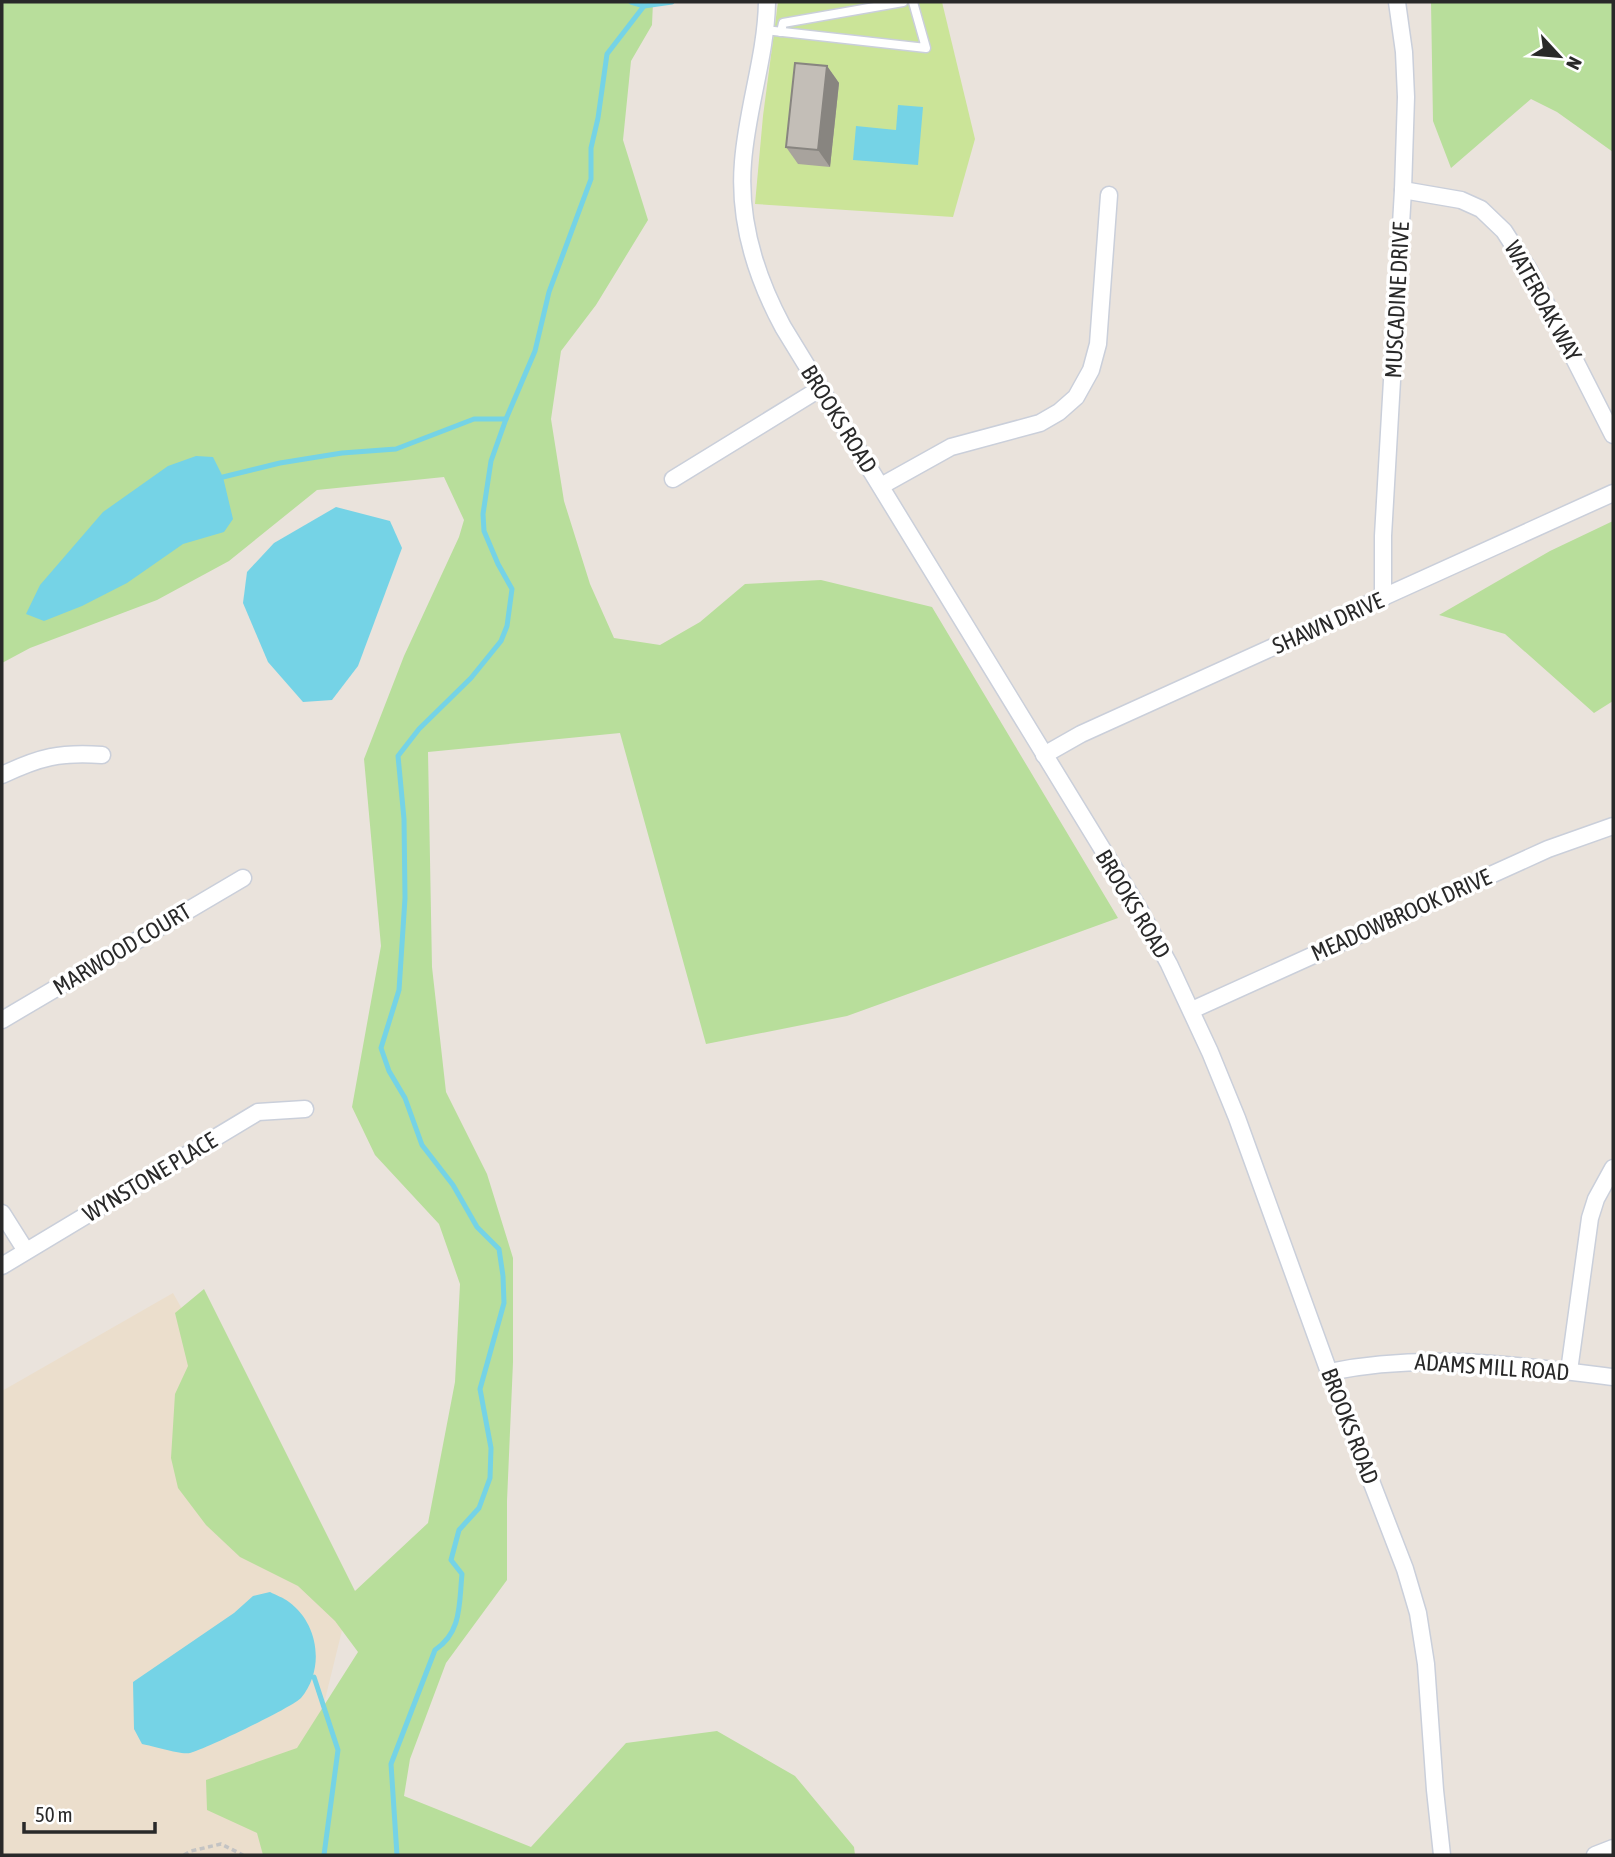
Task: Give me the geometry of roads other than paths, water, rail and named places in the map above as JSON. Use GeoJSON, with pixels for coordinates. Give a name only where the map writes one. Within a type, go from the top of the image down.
{"type":"FeatureCollection","features":[{"type":"Feature","properties":{"kind":"street","name":"BROOKS ROAD"},"geometry":{"type":"LineString","coordinates":[[767,2],[765,30],[743,160],[742,190],[744,221],[766,296],[1139,909],[1192,1010],[1237,1118],[1329,1372],[1405,1569],[1418,1613],[1426,1664],[1434,1790],[1442,1855]]}},
{"type":"Feature","properties":{"kind":"street","name":"MUSCADINE DRIVE"},"geometry":{"type":"LineString","coordinates":[[1383,598],[1383,536],[1406,97],[1404,52],[1396,2]]}},
{"type":"Feature","properties":{"kind":"street","name":"WATEROAK WAY"},"geometry":{"type":"LineString","coordinates":[[1403,190],[1461,200],[1481,209],[1496,221],[1529,270],[1613,435]]}},
{"type":"Feature","properties":{"kind":"street"},"geometry":{"type":"LineString","coordinates":[[880,486],[951,447],[1040,423],[1059,412],[1076,397],[1091,370],[1098,344],[1109,195]]}},
{"type":"Feature","properties":{"kind":"street"},"geometry":{"type":"LineString","coordinates":[[673,479],[821,388]]}},
{"type":"Feature","properties":{"kind":"street","name":"SHAWN DRIVE"},"geometry":{"type":"LineString","coordinates":[[1044,755],[1081,734],[1613,494]]}},
{"type":"Feature","properties":{"kind":"street"},"geometry":{"type":"LineString","coordinates":[[2,775],[28,762],[69,753],[102,755]]}},
{"type":"Feature","properties":{"kind":"street","name":"MEADOWBROOK DRIVE"},"geometry":{"type":"LineString","coordinates":[[1192,1010],[1548,849],[1613,826]]}},
{"type":"Feature","properties":{"kind":"street","name":"MARWOOD COURT"},"geometry":{"type":"LineString","coordinates":[[2,1020],[243,877]]}},
{"type":"Feature","properties":{"kind":"street","name":"WYNSTONE PLACE"},"geometry":{"type":"LineString","coordinates":[[2,1266],[258,1112],[305,1109]]}},
{"type":"Feature","properties":{"kind":"street"},"geometry":{"type":"LineString","coordinates":[[1569,1371],[1590,1218],[1596,1199],[1613,1168]]}},
{"type":"Feature","properties":{"kind":"street"},"geometry":{"type":"LineString","coordinates":[[2,1213],[26,1251]]}},
{"type":"Feature","properties":{"kind":"street","name":"ADAMS MILL ROAD"},"geometry":{"type":"LineString","coordinates":[[1329,1372],[1365,1364],[1453,1360],[1613,1377]]}},
{"type":"Feature","properties":{"kind":"street"},"geometry":{"type":"LineString","coordinates":[[1595,1855],[1613,1848]]}},
{"type":"Feature","properties":{"kind":"lane"},"geometry":{"type":"LineString","coordinates":[[781,32],[783,23],[903,2]]}},
{"type":"Feature","properties":{"kind":"lane"},"geometry":{"type":"LineString","coordinates":[[765,30],[926,48],[913,2]]}},
{"type":"Feature","properties":{"kind":"water"},"geometry":{"type":"Polygon","coordinates":[[[898,105],[923,107],[918,165],[853,160],[856,126],[896,130],[898,105]]]}},
{"type":"Feature","properties":{"kind":"water"},"geometry":{"type":"Polygon","coordinates":[[[196,456],[213,457],[223,477],[233,519],[224,532],[183,544],[127,583],[82,606],[44,621],[26,614],[40,585],[103,512],[168,466],[196,456]]]}},
{"type":"Feature","properties":{"kind":"water"},"geometry":{"type":"Polygon","coordinates":[[[336,507],[390,521],[402,548],[358,666],[332,700],[303,702],[268,662],[243,603],[247,572],[274,543],[336,507]]]}},
{"type":"Feature","properties":{"kind":"water"},"geometry":{"type":"Polygon","coordinates":[[[270,1592],[299,1611],[312,1634],[316,1661],[309,1686],[301,1698],[247,1728],[190,1753],[142,1744],[134,1729],[133,1682],[234,1613],[253,1596],[270,1592]]]}},
{"type":"Feature","properties":{"kind":"waterway"},"geometry":{"type":"LineString","coordinates":[[631,2],[644,6],[672,2]]}},
{"type":"Feature","properties":{"kind":"waterway"},"geometry":{"type":"LineString","coordinates":[[397,1855],[391,1764],[435,1650],[450,1635],[458,1616],[462,1574],[451,1560],[459,1530],[479,1508],[490,1478],[491,1448],[480,1389],[504,1303],[499,1249],[477,1227],[453,1185],[422,1145],[405,1098],[389,1071],[381,1048],[399,990],[405,898],[404,819],[398,756],[419,729],[471,678],[501,641],[507,626],[512,589],[484,531],[483,514],[491,461],[535,351],[549,292],[591,179],[591,148],[607,54],[644,6]]}},
{"type":"Feature","properties":{"kind":"waterway"},"geometry":{"type":"LineString","coordinates":[[223,477],[280,463],[342,453],[396,449],[474,419],[506,419]]}},
{"type":"Feature","properties":{"kind":"waterway"},"geometry":{"type":"LineString","coordinates":[[314,1677],[338,1750],[324,1855]]}}]}
